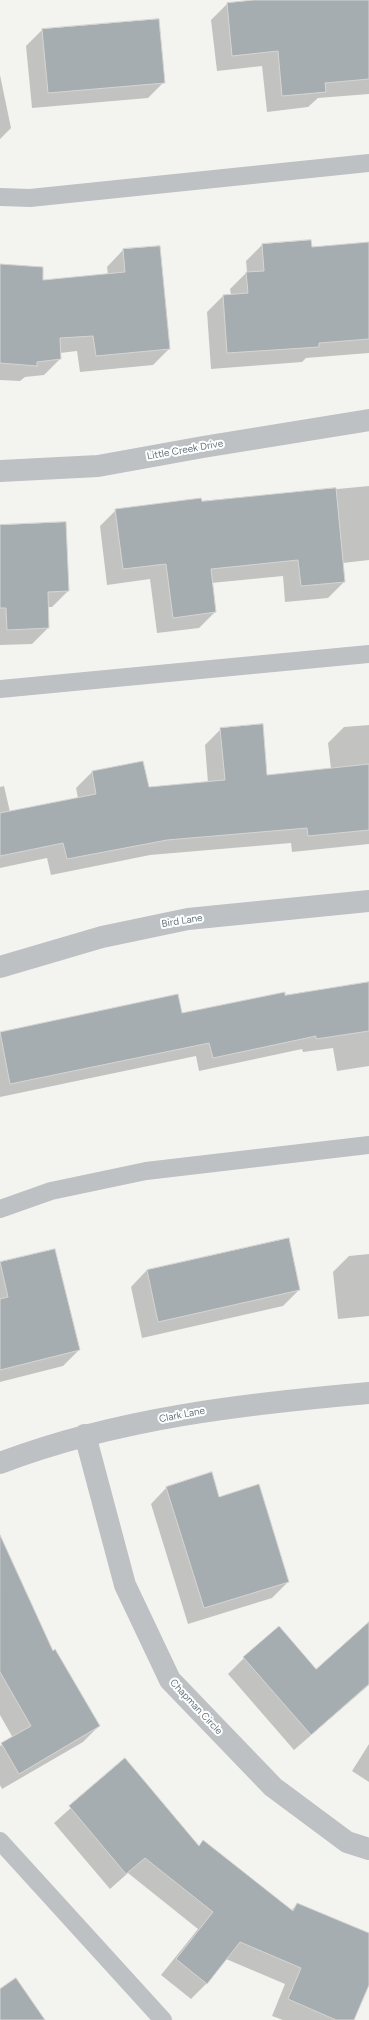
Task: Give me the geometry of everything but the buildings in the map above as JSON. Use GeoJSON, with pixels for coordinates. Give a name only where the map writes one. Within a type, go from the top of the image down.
{"type":"FeatureCollection","features":[{"type":"Feature","properties":{"kind":"street","name":"Little Creek Drive"},"geometry":{"type":"LineString","coordinates":[[0,471],[98,466],[369,420]]}},
{"type":"Feature","properties":{"kind":"street","name":"Bird Lane"},"geometry":{"type":"LineString","coordinates":[[0,967],[102,936],[188,919],[369,901]]}},
{"type":"Feature","properties":{"kind":"street","name":"Clark Lane"},"geometry":{"type":"LineString","coordinates":[[0,1463],[85,1435],[197,1412],[261,1402],[369,1392]]}},
{"type":"Feature","properties":{"kind":"street","name":"Chapman Circle"},"geometry":{"type":"LineString","coordinates":[[85,1435],[125,1585],[170,1680],[273,1787],[347,1842],[369,1849]]}},
{"type":"Feature","properties":{"kind":"lane"},"geometry":{"type":"LineString","coordinates":[[0,197],[30,198],[369,163]]}},
{"type":"Feature","properties":{"kind":"lane"},"geometry":{"type":"LineString","coordinates":[[0,689],[369,654]]}},
{"type":"Feature","properties":{"kind":"lane"},"geometry":{"type":"LineString","coordinates":[[0,1209],[51,1191],[146,1171],[369,1145]]}},
{"type":"Feature","properties":{"kind":"lane"},"geometry":{"type":"LineString","coordinates":[[0,1841],[163,2020]]}}]}
